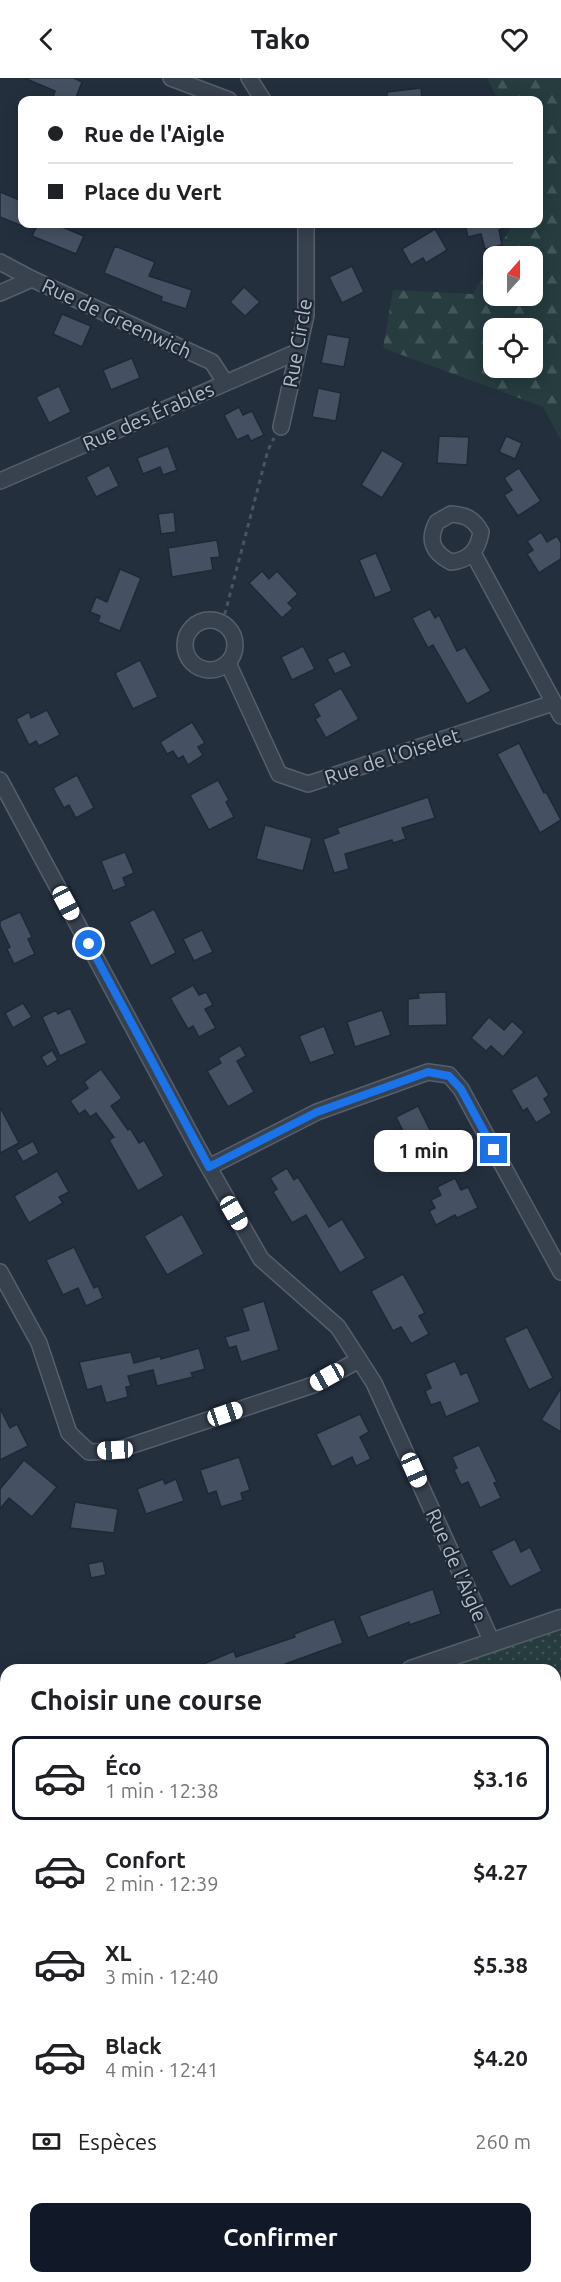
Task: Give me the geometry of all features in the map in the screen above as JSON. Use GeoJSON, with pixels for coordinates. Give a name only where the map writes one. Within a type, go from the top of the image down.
{"type":"FeatureCollection","features":[{"type":"Feature","properties":{"kind":"street"},"geometry":{"type":"LineString","coordinates":[[171,78],[218,96]]}},
{"type":"Feature","properties":{"kind":"street"},"geometry":{"type":"LineString","coordinates":[[249,78],[260,96]]}},
{"type":"Feature","properties":{"kind":"street","name":"Rue Circle"},"geometry":{"type":"LineString","coordinates":[[281,426],[306,315],[306,228]]}},
{"type":"Feature","properties":{"kind":"street","name":"Rue de Greenwich"},"geometry":{"type":"LineString","coordinates":[[0,262],[212,362],[225,382]]}},
{"type":"Feature","properties":{"kind":"street"},"geometry":{"type":"LineString","coordinates":[[0,293],[32,279]]}},
{"type":"Feature","properties":{"kind":"street","name":"Rue des Érables"},"geometry":{"type":"LineString","coordinates":[[0,481],[297,352]]}},
{"type":"Feature","properties":{"kind":"street"},"geometry":{"type":"LineString","coordinates":[[473,553],[557,710]]}},
{"type":"Feature","properties":{"kind":"street"},"geometry":{"type":"LineString","coordinates":[[202,621],[219,621],[226,625],[235,639],[233,656],[228,663],[214,670],[198,667],[187,655],[186,639],[194,626],[202,621]]}},
{"type":"Feature","properties":{"kind":"street","name":"Rue de l'Oiselet"},"geometry":{"type":"LineString","coordinates":[[228,663],[279,774],[308,784],[557,710]]}},
{"type":"Feature","properties":{"kind":"street","name":"Rue de l'Aigle"},"geometry":{"type":"LineString","coordinates":[[0,780],[261,1259],[338,1327],[374,1383],[492,1642]]}},
{"type":"Feature","properties":{"kind":"street"},"geometry":{"type":"LineString","coordinates":[[209,1167],[317,1112],[428,1072],[449,1076],[461,1089],[561,1272]]}},
{"type":"Feature","properties":{"kind":"street"},"geometry":{"type":"LineString","coordinates":[[0,1272],[39,1343],[69,1433],[89,1452],[115,1450],[313,1385],[359,1360]]}},
{"type":"Feature","properties":{"kind":"street"},"geometry":{"type":"LineString","coordinates":[[428,1664],[561,1619]]}},
{"type":"Feature","properties":{"kind":"path"},"geometry":{"type":"LineString","coordinates":[[219,621],[224,617],[268,450],[281,426]]}},
{"type":"Feature","properties":{"kind":"green space"},"geometry":{"type":"Polygon","coordinates":[[[487,78],[561,78],[561,440],[543,407],[383,348],[393,290],[473,294],[483,276],[483,306],[543,306],[543,246],[500,246],[511,228],[543,228],[543,96],[496,96],[487,78]]]}},
{"type":"Feature","properties":{"kind":"green space"},"geometry":{"type":"Polygon","coordinates":[[[561,1618],[561,1664],[438,1664],[561,1618]]]}},
{"type":"Feature","properties":{"kind":"building"},"geometry":{"type":"Polygon","coordinates":[[[24,78],[74,78],[82,82],[77,96],[53,96],[55,91],[24,78]]]}},
{"type":"Feature","properties":{"kind":"building"},"geometry":{"type":"Polygon","coordinates":[[[421,88],[422,96],[387,96],[387,92],[421,88]]]}},
{"type":"Feature","properties":{"kind":"building"},"geometry":{"type":"Polygon","coordinates":[[[0,192],[18,199],[18,224],[0,217],[0,192]]]}},
{"type":"Feature","properties":{"kind":"building"},"geometry":{"type":"Polygon","coordinates":[[[36,228],[65,228],[84,236],[76,254],[32,236],[36,228]]]}},
{"type":"Feature","properties":{"kind":"building"},"geometry":{"type":"Polygon","coordinates":[[[466,228],[504,228],[499,230],[502,245],[484,246],[481,234],[468,237],[466,228]]]}},
{"type":"Feature","properties":{"kind":"building"},"geometry":{"type":"Polygon","coordinates":[[[435,229],[447,250],[426,263],[423,258],[411,265],[402,249],[435,229]]]}},
{"type":"Feature","properties":{"kind":"building"},"geometry":{"type":"Polygon","coordinates":[[[115,246],[155,262],[149,276],[192,290],[186,309],[161,301],[162,297],[104,273],[115,246]]]}},
{"type":"Feature","properties":{"kind":"building"},"geometry":{"type":"Polygon","coordinates":[[[352,266],[364,292],[342,303],[329,277],[352,266]]]}},
{"type":"Feature","properties":{"kind":"building"},"geometry":{"type":"Polygon","coordinates":[[[244,287],[260,302],[245,316],[230,302],[244,287]]]}},
{"type":"Feature","properties":{"kind":"building"},"geometry":{"type":"Polygon","coordinates":[[[62,314],[91,326],[82,347],[53,334],[62,314]]]}},
{"type":"Feature","properties":{"kind":"building"},"geometry":{"type":"Polygon","coordinates":[[[327,334],[350,338],[344,367],[321,363],[327,334]]]}},
{"type":"Feature","properties":{"kind":"building"},"geometry":{"type":"Polygon","coordinates":[[[132,358],[140,378],[111,390],[103,370],[132,358]]]}},
{"type":"Feature","properties":{"kind":"building"},"geometry":{"type":"Polygon","coordinates":[[[59,386],[71,412],[49,423],[36,397],[59,386]]]}},
{"type":"Feature","properties":{"kind":"building"},"geometry":{"type":"Polygon","coordinates":[[[318,388],[341,393],[336,421],[312,417],[318,388]]]}},
{"type":"Feature","properties":{"kind":"building"},"geometry":{"type":"Polygon","coordinates":[[[239,407],[243,415],[252,411],[264,435],[251,441],[248,435],[237,440],[224,415],[239,407]]]}},
{"type":"Feature","properties":{"kind":"building"},"geometry":{"type":"Polygon","coordinates":[[[439,436],[469,437],[467,465],[437,463],[439,436]]]}},
{"type":"Feature","properties":{"kind":"building"},"geometry":{"type":"Polygon","coordinates":[[[506,436],[522,443],[515,459],[499,452],[506,436]]]}},
{"type":"Feature","properties":{"kind":"building"},"geometry":{"type":"Polygon","coordinates":[[[168,446],[177,470],[163,475],[160,467],[143,474],[137,458],[168,446]]]}},
{"type":"Feature","properties":{"kind":"building"},"geometry":{"type":"Polygon","coordinates":[[[382,450],[404,463],[382,498],[361,485],[382,450]]]}},
{"type":"Feature","properties":{"kind":"building"},"geometry":{"type":"Polygon","coordinates":[[[109,465],[119,486],[96,497],[86,477],[109,465]]]}},
{"type":"Feature","properties":{"kind":"building"},"geometry":{"type":"Polygon","coordinates":[[[519,468],[541,501],[518,516],[504,495],[512,490],[504,478],[519,468]]]}},
{"type":"Feature","properties":{"kind":"building"},"geometry":{"type":"Polygon","coordinates":[[[174,512],[176,532],[161,534],[158,514],[174,512]]]}},
{"type":"Feature","properties":{"kind":"building"},"geometry":{"type":"Polygon","coordinates":[[[541,532],[547,542],[557,536],[561,543],[561,559],[539,573],[527,554],[533,550],[527,541],[541,532]]]}},
{"type":"Feature","properties":{"kind":"building"},"geometry":{"type":"Polygon","coordinates":[[[217,540],[220,557],[211,558],[213,570],[172,577],[168,548],[217,540]]]}},
{"type":"Feature","properties":{"kind":"building"},"geometry":{"type":"Polygon","coordinates":[[[376,553],[392,591],[375,598],[359,560],[376,553]]]}},
{"type":"Feature","properties":{"kind":"building"},"geometry":{"type":"Polygon","coordinates":[[[120,569],[141,578],[120,631],[98,622],[100,616],[90,612],[96,597],[107,602],[120,569]]]}},
{"type":"Feature","properties":{"kind":"building"},"geometry":{"type":"Polygon","coordinates":[[[262,571],[269,579],[277,571],[298,594],[288,603],[293,608],[282,618],[249,583],[262,571]]]}},
{"type":"Feature","properties":{"kind":"building"},"geometry":{"type":"Polygon","coordinates":[[[430,609],[435,618],[439,615],[457,651],[465,647],[491,691],[467,704],[433,645],[428,648],[412,618],[430,609]]]}},
{"type":"Feature","properties":{"kind":"building"},"geometry":{"type":"Polygon","coordinates":[[[303,646],[315,669],[292,680],[281,657],[303,646]]]}},
{"type":"Feature","properties":{"kind":"building"},"geometry":{"type":"Polygon","coordinates":[[[344,651],[352,666],[335,674],[327,659],[344,651]]]}},
{"type":"Feature","properties":{"kind":"building"},"geometry":{"type":"Polygon","coordinates":[[[140,660],[158,697],[133,709],[115,673],[140,660]]]}},
{"type":"Feature","properties":{"kind":"building"},"geometry":{"type":"Polygon","coordinates":[[[341,688],[359,719],[326,738],[315,719],[320,716],[313,704],[341,688]]]}},
{"type":"Feature","properties":{"kind":"building"},"geometry":{"type":"Polygon","coordinates":[[[47,710],[60,735],[39,746],[36,741],[29,745],[16,719],[29,712],[31,718],[47,710]]]}},
{"type":"Feature","properties":{"kind":"building"},"geometry":{"type":"Polygon","coordinates":[[[192,722],[205,743],[198,747],[203,755],[188,765],[183,756],[178,759],[173,751],[167,754],[160,742],[192,722]]]}},
{"type":"Feature","properties":{"kind":"building"},"geometry":{"type":"Polygon","coordinates":[[[519,743],[544,793],[546,792],[561,820],[540,833],[497,754],[519,743]]]}},
{"type":"Feature","properties":{"kind":"building"},"geometry":{"type":"Polygon","coordinates":[[[77,775],[94,808],[76,818],[69,805],[64,808],[53,788],[77,775]]]}},
{"type":"Feature","properties":{"kind":"building"},"geometry":{"type":"Polygon","coordinates":[[[218,780],[229,800],[226,802],[234,817],[209,830],[190,795],[218,780]]]}},
{"type":"Feature","properties":{"kind":"building"},"geometry":{"type":"Polygon","coordinates":[[[428,797],[435,818],[402,828],[406,839],[393,843],[392,840],[345,854],[349,869],[334,873],[323,839],[339,833],[337,828],[428,797]]]}},
{"type":"Feature","properties":{"kind":"building"},"geometry":{"type":"Polygon","coordinates":[[[265,825],[312,838],[303,871],[256,859],[265,825]]]}},
{"type":"Feature","properties":{"kind":"building"},"geometry":{"type":"Polygon","coordinates":[[[125,852],[134,873],[123,878],[126,886],[113,891],[101,861],[125,852]]]}},
{"type":"Feature","properties":{"kind":"building"},"geometry":{"type":"Polygon","coordinates":[[[154,909],[176,953],[151,966],[129,922],[154,909]]]}},
{"type":"Feature","properties":{"kind":"building"},"geometry":{"type":"Polygon","coordinates":[[[20,912],[32,937],[28,939],[35,954],[14,964],[7,949],[10,947],[0,921],[20,912]]]}},
{"type":"Feature","properties":{"kind":"building"},"geometry":{"type":"Polygon","coordinates":[[[202,930],[213,952],[194,961],[183,939],[202,930]]]}},
{"type":"Feature","properties":{"kind":"building"},"geometry":{"type":"Polygon","coordinates":[[[193,985],[199,995],[206,992],[213,1005],[205,1009],[216,1028],[199,1037],[193,1026],[188,1029],[170,998],[193,985]]]}},
{"type":"Feature","properties":{"kind":"building"},"geometry":{"type":"Polygon","coordinates":[[[446,992],[447,1025],[408,1026],[408,999],[419,998],[418,993],[446,992]]]}},
{"type":"Feature","properties":{"kind":"building"},"geometry":{"type":"Polygon","coordinates":[[[23,1003],[32,1017],[13,1028],[5,1013],[23,1003]]]}},
{"type":"Feature","properties":{"kind":"building"},"geometry":{"type":"Polygon","coordinates":[[[70,1008],[87,1043],[60,1056],[42,1017],[56,1010],[58,1014],[70,1008]]]}},
{"type":"Feature","properties":{"kind":"building"},"geometry":{"type":"Polygon","coordinates":[[[382,1010],[391,1035],[355,1047],[347,1022],[382,1010]]]}},
{"type":"Feature","properties":{"kind":"building"},"geometry":{"type":"Polygon","coordinates":[[[489,1017],[504,1030],[512,1021],[524,1032],[503,1057],[491,1046],[486,1051],[471,1038],[489,1017]]]}},
{"type":"Feature","properties":{"kind":"building"},"geometry":{"type":"Polygon","coordinates":[[[324,1026],[335,1054],[310,1063],[299,1036],[324,1026]]]}},
{"type":"Feature","properties":{"kind":"building"},"geometry":{"type":"Polygon","coordinates":[[[240,1045],[246,1056],[237,1061],[254,1092],[228,1107],[207,1071],[221,1063],[218,1058],[240,1045]]]}},
{"type":"Feature","properties":{"kind":"building"},"geometry":{"type":"Polygon","coordinates":[[[52,1050],[58,1060],[47,1067],[41,1057],[52,1050]]]}},
{"type":"Feature","properties":{"kind":"building"},"geometry":{"type":"Polygon","coordinates":[[[101,1069],[122,1098],[111,1106],[128,1130],[130,1128],[139,1143],[144,1140],[164,1176],[138,1191],[109,1140],[114,1137],[96,1113],[90,1117],[85,1110],[79,1114],[70,1101],[88,1088],[84,1082],[101,1069]]]}},
{"type":"Feature","properties":{"kind":"building"},"geometry":{"type":"Polygon","coordinates":[[[537,1075],[549,1095],[544,1099],[552,1113],[536,1123],[527,1108],[523,1111],[511,1090],[537,1075]]]}},
{"type":"Feature","properties":{"kind":"building"},"geometry":{"type":"Polygon","coordinates":[[[418,1106],[438,1146],[416,1157],[396,1117],[418,1106]]]}},
{"type":"Feature","properties":{"kind":"building"},"geometry":{"type":"Polygon","coordinates":[[[0,1107],[19,1143],[0,1153],[0,1107]]]}},
{"type":"Feature","properties":{"kind":"building"},"geometry":{"type":"Polygon","coordinates":[[[33,1141],[39,1153],[23,1162],[16,1150],[33,1141]]]}},
{"type":"Feature","properties":{"kind":"building"},"geometry":{"type":"Polygon","coordinates":[[[287,1168],[294,1180],[298,1177],[329,1227],[342,1219],[366,1258],[340,1273],[306,1215],[292,1223],[273,1192],[277,1189],[270,1178],[287,1168]]]}},
{"type":"Feature","properties":{"kind":"building"},"geometry":{"type":"Polygon","coordinates":[[[57,1171],[69,1192],[59,1197],[63,1203],[29,1223],[14,1196],[57,1171]]]}},
{"type":"Feature","properties":{"kind":"building"},"geometry":{"type":"Polygon","coordinates":[[[455,1178],[461,1190],[468,1187],[478,1208],[457,1218],[455,1215],[436,1225],[429,1211],[435,1208],[431,1200],[441,1195],[437,1187],[455,1178]]]}},
{"type":"Feature","properties":{"kind":"building"},"geometry":{"type":"Polygon","coordinates":[[[182,1214],[204,1254],[167,1275],[144,1236],[182,1214]]]}},
{"type":"Feature","properties":{"kind":"building"},"geometry":{"type":"Polygon","coordinates":[[[74,1247],[94,1288],[98,1286],[103,1298],[86,1306],[78,1288],[63,1295],[46,1260],[74,1247]]]}},
{"type":"Feature","properties":{"kind":"building"},"geometry":{"type":"Polygon","coordinates":[[[403,1274],[425,1313],[419,1316],[429,1334],[411,1344],[401,1327],[393,1331],[371,1291],[403,1274]]]}},
{"type":"Feature","properties":{"kind":"building"},"geometry":{"type":"Polygon","coordinates":[[[264,1301],[279,1350],[241,1362],[236,1346],[229,1348],[225,1337],[249,1330],[242,1308],[264,1301]]]}},
{"type":"Feature","properties":{"kind":"building"},"geometry":{"type":"Polygon","coordinates":[[[527,1327],[553,1378],[529,1390],[504,1338],[527,1327]]]}},
{"type":"Feature","properties":{"kind":"building"},"geometry":{"type":"Polygon","coordinates":[[[199,1348],[205,1369],[191,1373],[193,1377],[157,1386],[153,1370],[128,1376],[131,1386],[126,1387],[128,1397],[106,1403],[101,1386],[87,1390],[79,1362],[131,1352],[134,1363],[160,1356],[161,1359],[199,1348]]]}},
{"type":"Feature","properties":{"kind":"building"},"geometry":{"type":"Polygon","coordinates":[[[455,1361],[461,1375],[467,1372],[480,1402],[446,1417],[440,1402],[431,1405],[425,1391],[431,1388],[425,1374],[455,1361]]]}},
{"type":"Feature","properties":{"kind":"building"},"geometry":{"type":"Polygon","coordinates":[[[561,1388],[561,1432],[541,1420],[561,1388]]]}},
{"type":"Feature","properties":{"kind":"building"},"geometry":{"type":"Polygon","coordinates":[[[0,1408],[10,1428],[17,1424],[28,1446],[0,1460],[0,1408]]]}},
{"type":"Feature","properties":{"kind":"building"},"geometry":{"type":"Polygon","coordinates":[[[360,1414],[369,1432],[360,1437],[371,1459],[356,1466],[352,1457],[332,1467],[316,1434],[360,1414]]]}},
{"type":"Feature","properties":{"kind":"building"},"geometry":{"type":"Polygon","coordinates":[[[479,1445],[497,1482],[494,1483],[501,1498],[480,1508],[468,1482],[461,1485],[454,1470],[457,1468],[452,1457],[479,1445]]]}},
{"type":"Feature","properties":{"kind":"building"},"geometry":{"type":"Polygon","coordinates":[[[239,1457],[250,1490],[241,1493],[243,1500],[221,1507],[216,1491],[208,1494],[200,1470],[239,1457]]]}},
{"type":"Feature","properties":{"kind":"building"},"geometry":{"type":"Polygon","coordinates":[[[24,1460],[57,1487],[32,1517],[9,1498],[0,1509],[0,1489],[24,1460]]]}},
{"type":"Feature","properties":{"kind":"building"},"geometry":{"type":"Polygon","coordinates":[[[163,1479],[165,1484],[176,1479],[184,1501],[146,1514],[137,1489],[163,1479]]]}},
{"type":"Feature","properties":{"kind":"building"},"geometry":{"type":"Polygon","coordinates":[[[75,1502],[118,1509],[114,1533],[70,1528],[75,1502]]]}},
{"type":"Feature","properties":{"kind":"building"},"geometry":{"type":"Polygon","coordinates":[[[515,1539],[521,1552],[530,1547],[542,1571],[510,1587],[491,1551],[515,1539]]]}},
{"type":"Feature","properties":{"kind":"building"},"geometry":{"type":"Polygon","coordinates":[[[103,1561],[106,1575],[91,1578],[88,1564],[103,1561]]]}},
{"type":"Feature","properties":{"kind":"building"},"geometry":{"type":"Polygon","coordinates":[[[433,1589],[441,1614],[409,1625],[409,1622],[368,1638],[359,1616],[433,1589]]]}},
{"type":"Feature","properties":{"kind":"building"},"geometry":{"type":"Polygon","coordinates":[[[334,1619],[343,1643],[285,1664],[203,1664],[234,1651],[236,1657],[295,1637],[294,1634],[334,1619]]]}},
{"type":"Feature","properties":{"kind":"route"},"geometry":{"type":"LineString","coordinates":[[89,944],[209,1167],[317,1112],[428,1072],[449,1076],[461,1089],[494,1150]]}}]}
